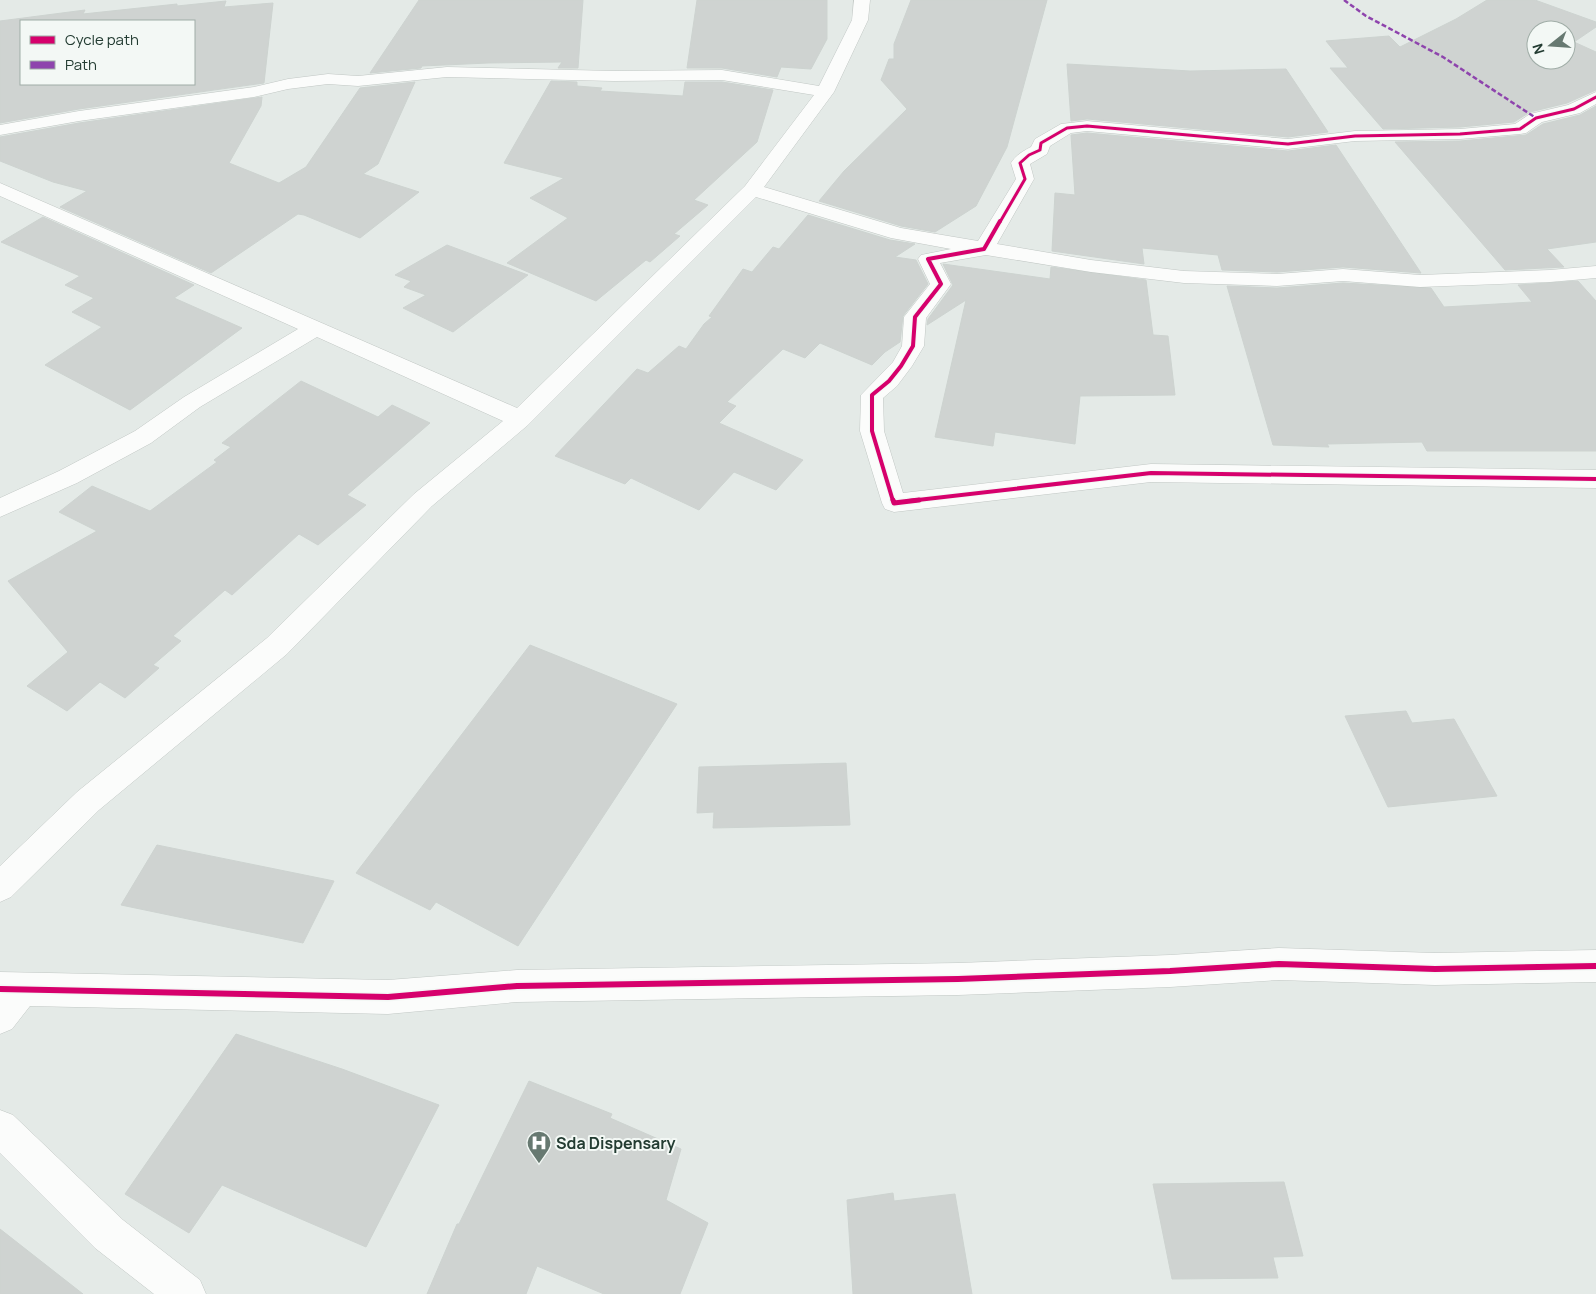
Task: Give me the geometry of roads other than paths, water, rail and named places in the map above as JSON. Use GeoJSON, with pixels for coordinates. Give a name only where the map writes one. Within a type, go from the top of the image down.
{"type":"FeatureCollection","features":[{"type":"Feature","properties":{"kind":"street"},"geometry":{"type":"LineString","coordinates":[[0,887],[88,801],[277,646],[423,500],[520,419],[752,190],[825,92],[860,20],[862,0]]}},
{"type":"Feature","properties":{"kind":"street"},"geometry":{"type":"LineString","coordinates":[[0,130],[79,116],[254,92],[288,84],[328,79],[358,81],[447,72],[614,76],[722,75],[825,92]]}},
{"type":"Feature","properties":{"kind":"street"},"geometry":{"type":"LineString","coordinates":[[1596,97],[1574,109],[1536,118],[1520,130],[1355,136],[1288,144],[1088,126],[1067,128],[1041,143],[1040,150],[1029,155],[1020,163],[1025,179],[984,249],[928,259],[941,284],[915,317],[914,346],[889,381],[872,395],[872,431],[894,503],[1151,473],[1596,479]]}},
{"type":"Feature","properties":{"kind":"street"},"geometry":{"type":"LineString","coordinates":[[0,189],[520,419]]}},
{"type":"Feature","properties":{"kind":"street"},"geometry":{"type":"LineString","coordinates":[[752,190],[898,234],[1091,266],[1193,277],[1277,280],[1343,275],[1420,282],[1596,272]]}},
{"type":"Feature","properties":{"kind":"street"},"geometry":{"type":"LineString","coordinates":[[0,508],[68,477],[143,437],[192,402],[315,329]]}},
{"type":"Feature","properties":{"kind":"street"},"geometry":{"type":"LineString","coordinates":[[0,1017],[11,989],[388,997],[517,986],[958,979],[1170,971],[1279,964],[1435,969],[1596,966]]}},
{"type":"Feature","properties":{"kind":"street"},"geometry":{"type":"LineString","coordinates":[[0,1128],[109,1234],[186,1294]]}},
{"type":"Feature","properties":{"kind":"place","name":"Sda Dispensary"},"geometry":{"type":"Point","coordinates":[539,1164]}}]}
